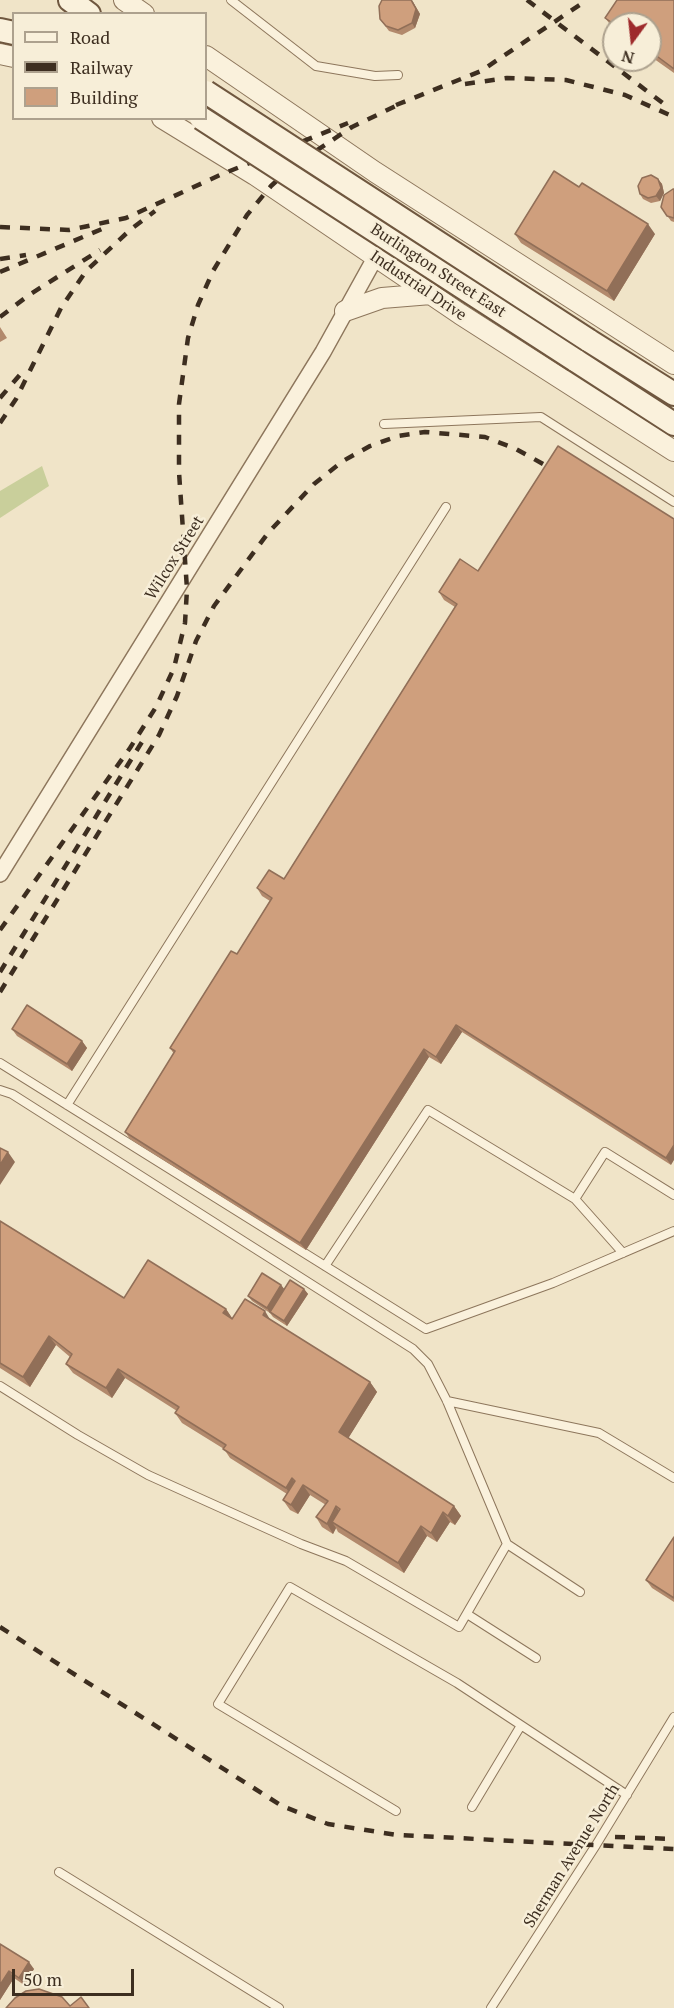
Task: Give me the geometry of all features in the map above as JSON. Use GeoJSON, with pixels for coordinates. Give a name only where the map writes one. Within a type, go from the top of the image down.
{"type":"FeatureCollection","features":[{"type":"Feature","properties":{"kind":"main road"},"geometry":{"type":"LineString","coordinates":[[70,0],[86,12]]}},
{"type":"Feature","properties":{"kind":"main road","name":"Burlington Street East"},"geometry":{"type":"LineString","coordinates":[[207,93],[674,394]]}},
{"type":"Feature","properties":{"kind":"main road","name":"Burlington Street East"},"geometry":{"type":"LineString","coordinates":[[204,120],[674,424]]}},
{"type":"Feature","properties":{"kind":"street"},"geometry":{"type":"LineString","coordinates":[[124,0],[141,12]]}},
{"type":"Feature","properties":{"kind":"street"},"geometry":{"type":"LineString","coordinates":[[207,57],[364,164],[674,364]]}},
{"type":"Feature","properties":{"kind":"street","name":"Industrial Drive"},"geometry":{"type":"LineString","coordinates":[[165,120],[255,175],[375,258],[674,451]]}},
{"type":"Feature","properties":{"kind":"street"},"geometry":{"type":"LineString","coordinates":[[364,164],[373,188],[378,220],[375,258]]}},
{"type":"Feature","properties":{"kind":"street"},"geometry":{"type":"LineString","coordinates":[[375,258],[408,239],[444,231],[472,234]]}},
{"type":"Feature","properties":{"kind":"street","name":"Wilcox Street"},"geometry":{"type":"LineString","coordinates":[[0,874],[317,362],[375,258]]}},
{"type":"Feature","properties":{"kind":"street"},"geometry":{"type":"LineString","coordinates":[[345,311],[382,298],[431,294]]}},
{"type":"Feature","properties":{"kind":"lane"},"geometry":{"type":"LineString","coordinates":[[231,0],[316,66],[375,76],[398,75]]}},
{"type":"Feature","properties":{"kind":"lane"},"geometry":{"type":"LineString","coordinates":[[384,424],[541,417],[674,502]]}},
{"type":"Feature","properties":{"kind":"lane"},"geometry":{"type":"LineString","coordinates":[[67,1106],[446,507]]}},
{"type":"Feature","properties":{"kind":"lane"},"geometry":{"type":"LineString","coordinates":[[0,1063],[426,1329],[553,1283],[674,1231]]}},
{"type":"Feature","properties":{"kind":"lane"},"geometry":{"type":"LineString","coordinates":[[0,1090],[22,1101],[413,1348],[429,1364],[447,1401],[507,1544],[580,1592]]}},
{"type":"Feature","properties":{"kind":"lane"},"geometry":{"type":"LineString","coordinates":[[325,1266],[428,1110],[575,1199],[623,1253]]}},
{"type":"Feature","properties":{"kind":"lane"},"geometry":{"type":"LineString","coordinates":[[575,1199],[606,1152],[674,1195]]}},
{"type":"Feature","properties":{"kind":"lane"},"geometry":{"type":"LineString","coordinates":[[0,1386],[78,1436],[148,1475],[309,1548],[346,1561],[459,1627],[507,1544]]}},
{"type":"Feature","properties":{"kind":"lane"},"geometry":{"type":"LineString","coordinates":[[447,1401],[599,1433],[674,1478]]}},
{"type":"Feature","properties":{"kind":"lane"},"geometry":{"type":"LineString","coordinates":[[396,1811],[218,1704],[290,1587],[457,1683],[520,1727],[627,1795]]}},
{"type":"Feature","properties":{"kind":"lane"},"geometry":{"type":"LineString","coordinates":[[467,1614],[536,1658]]}},
{"type":"Feature","properties":{"kind":"lane","name":"Sherman Avenue North"},"geometry":{"type":"LineString","coordinates":[[491,2008],[674,1717]]}},
{"type":"Feature","properties":{"kind":"lane"},"geometry":{"type":"LineString","coordinates":[[472,1806],[520,1727]]}},
{"type":"Feature","properties":{"kind":"lane"},"geometry":{"type":"LineString","coordinates":[[59,1872],[279,2008]]}},
{"type":"Feature","properties":{"kind":"green space"},"geometry":{"type":"Polygon","coordinates":[[[42,466],[49,486],[0,518],[0,491],[42,466]]]}},
{"type":"Feature","properties":{"kind":"building"},"geometry":{"type":"Polygon","coordinates":[[[382,0],[411,0],[416,9],[412,23],[398,30],[386,26],[380,19],[379,6],[382,0]]]}},
{"type":"Feature","properties":{"kind":"building"},"geometry":{"type":"Polygon","coordinates":[[[617,0],[674,0],[674,69],[662,60],[662,12],[609,12],[617,0]]]}},
{"type":"Feature","properties":{"kind":"building"},"geometry":{"type":"Polygon","coordinates":[[[554,171],[579,187],[582,183],[648,224],[607,291],[515,234],[554,171]]]}},
{"type":"Feature","properties":{"kind":"building"},"geometry":{"type":"Polygon","coordinates":[[[651,175],[658,179],[661,188],[656,196],[648,198],[640,194],[638,186],[642,178],[651,175]]]}},
{"type":"Feature","properties":{"kind":"building"},"geometry":{"type":"Polygon","coordinates":[[[673,189],[674,218],[667,216],[661,207],[664,195],[673,189]]]}},
{"type":"Feature","properties":{"kind":"building"},"geometry":{"type":"Polygon","coordinates":[[[558,446],[674,519],[674,1145],[666,1158],[456,1025],[436,1057],[424,1049],[300,1243],[125,1132],[175,1051],[170,1048],[231,951],[237,954],[272,898],[257,888],[269,870],[284,879],[457,604],[439,592],[460,559],[478,571],[558,446]]]}},
{"type":"Feature","properties":{"kind":"building"},"geometry":{"type":"Polygon","coordinates":[[[27,1005],[82,1041],[67,1064],[12,1029],[27,1005]]]}},
{"type":"Feature","properties":{"kind":"building"},"geometry":{"type":"Polygon","coordinates":[[[0,1148],[8,1152],[0,1165],[0,1148]]]}},
{"type":"Feature","properties":{"kind":"building"},"geometry":{"type":"Polygon","coordinates":[[[0,1221],[124,1298],[148,1260],[226,1309],[223,1313],[232,1319],[245,1299],[265,1311],[263,1315],[370,1382],[339,1432],[454,1506],[448,1516],[443,1512],[431,1533],[421,1526],[398,1563],[332,1522],[340,1509],[336,1506],[327,1524],[316,1517],[328,1501],[303,1485],[291,1505],[283,1500],[295,1481],[292,1478],[286,1488],[223,1449],[226,1445],[175,1413],[179,1407],[118,1369],[106,1388],[66,1364],[72,1354],[49,1336],[23,1377],[0,1363],[0,1221]]]}},
{"type":"Feature","properties":{"kind":"building"},"geometry":{"type":"Polygon","coordinates":[[[262,1273],[281,1285],[267,1308],[248,1296],[262,1273]]]}},
{"type":"Feature","properties":{"kind":"building"},"geometry":{"type":"Polygon","coordinates":[[[290,1280],[304,1289],[284,1321],[270,1312],[290,1280]]]}},
{"type":"Feature","properties":{"kind":"building"},"geometry":{"type":"Polygon","coordinates":[[[674,1537],[674,1598],[646,1580],[674,1537]]]}},
{"type":"Feature","properties":{"kind":"building"},"geometry":{"type":"Polygon","coordinates":[[[0,1944],[29,1962],[19,1978],[9,1971],[0,1985],[0,1944]]]}},
{"type":"Feature","properties":{"kind":"building"},"geometry":{"type":"Polygon","coordinates":[[[39,1989],[62,1997],[70,2006],[81,1997],[89,2008],[6,2008],[26,1991],[39,1989]]]}},
{"type":"Feature","properties":{"kind":"railway"},"geometry":{"type":"LineString","coordinates":[[527,0],[668,107]]}},
{"type":"Feature","properties":{"kind":"railway"},"geometry":{"type":"LineString","coordinates":[[396,105],[481,71],[587,0]]}},
{"type":"Feature","properties":{"kind":"railway"},"geometry":{"type":"LineString","coordinates":[[465,84],[507,78],[566,80],[625,95],[674,117]]}},
{"type":"Feature","properties":{"kind":"railway"},"geometry":{"type":"LineString","coordinates":[[0,930],[130,748],[156,707],[174,668],[185,623],[187,589],[179,472],[179,404],[188,338],[198,305],[213,271],[247,215],[271,186],[293,166],[352,127],[404,102]]}},
{"type":"Feature","properties":{"kind":"railway"},"geometry":{"type":"LineString","coordinates":[[0,227],[69,230],[126,218],[220,175],[348,123]]}},
{"type":"Feature","properties":{"kind":"railway"},"geometry":{"type":"LineString","coordinates":[[0,423],[16,399],[61,308],[86,271],[130,230],[155,211]]}},
{"type":"Feature","properties":{"kind":"railway"},"geometry":{"type":"LineString","coordinates":[[0,272],[102,229]]}},
{"type":"Feature","properties":{"kind":"railway"},"geometry":{"type":"LineString","coordinates":[[0,317],[29,295],[100,250]]}},
{"type":"Feature","properties":{"kind":"railway"},"geometry":{"type":"LineString","coordinates":[[0,259],[26,255]]}},
{"type":"Feature","properties":{"kind":"railway"},"geometry":{"type":"LineString","coordinates":[[0,398],[24,370]]}},
{"type":"Feature","properties":{"kind":"railway"},"geometry":{"type":"LineString","coordinates":[[0,992],[159,735],[177,696],[196,641],[214,606],[268,533],[314,484],[343,461],[370,446],[398,436],[425,432],[485,437],[516,449],[552,469]]}},
{"type":"Feature","properties":{"kind":"railway"},"geometry":{"type":"LineString","coordinates":[[0,972],[145,737]]}},
{"type":"Feature","properties":{"kind":"railway"},"geometry":{"type":"LineString","coordinates":[[0,1627],[282,1806],[328,1824],[397,1835],[674,1849]]}},
{"type":"Feature","properties":{"kind":"railway"},"geometry":{"type":"LineString","coordinates":[[615,1837],[674,1839]]}}]}
